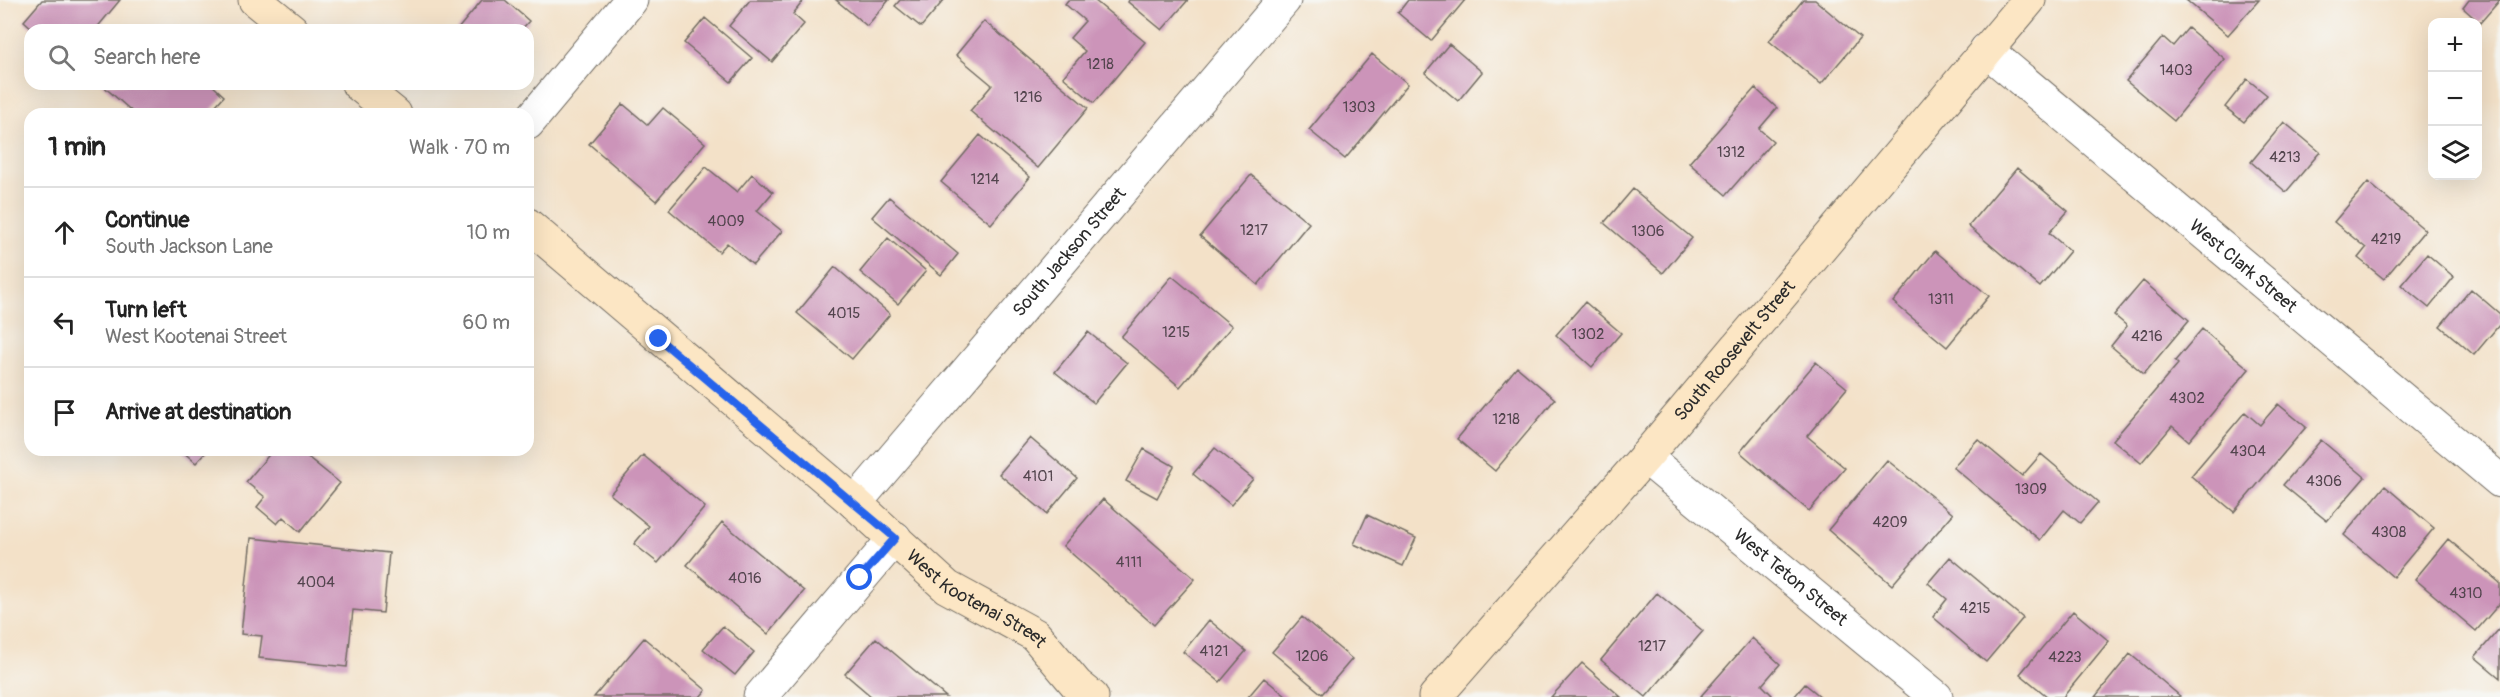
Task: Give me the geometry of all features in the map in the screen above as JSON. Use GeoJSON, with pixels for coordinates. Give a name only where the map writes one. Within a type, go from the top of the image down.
{"type":"FeatureCollection","features":[{"type":"Feature","properties":{"kind":"street"},"geometry":{"type":"LineString","coordinates":[[255,0],[285,24]]}},
{"type":"Feature","properties":{"kind":"street"},"geometry":{"type":"LineString","coordinates":[[534,116],[631,0]]}},
{"type":"Feature","properties":{"kind":"street","name":"South Jackson Street"},"geometry":{"type":"LineString","coordinates":[[855,503],[1284,0]]}},
{"type":"Feature","properties":{"kind":"street","name":"South Roosevelt Street"},"geometry":{"type":"LineString","coordinates":[[1434,697],[1645,457],[2029,0]]}},
{"type":"Feature","properties":{"kind":"street","name":"West Clark Street"},"geometry":{"type":"LineString","coordinates":[[1986,50],[2500,482]]}},
{"type":"Feature","properties":{"kind":"street"},"geometry":{"type":"LineString","coordinates":[[365,90],[388,108]]}},
{"type":"Feature","properties":{"kind":"street","name":"West Kootenai Street"},"geometry":{"type":"LineString","coordinates":[[534,230],[855,503],[947,587],[1035,635],[1077,685],[1092,697]]}},
{"type":"Feature","properties":{"kind":"street","name":"West Teton Street"},"geometry":{"type":"LineString","coordinates":[[1645,457],[1936,697]]}},
{"type":"Feature","properties":{"kind":"street"},"geometry":{"type":"LineString","coordinates":[[760,697],[895,538]]}},
{"type":"Feature","properties":{"kind":"building"},"geometry":{"type":"Polygon","coordinates":[[[42,0],[120,0],[100,24],[27,24],[24,21],[42,0]]]}},
{"type":"Feature","properties":{"kind":"building"},"geometry":{"type":"Polygon","coordinates":[[[482,0],[505,0],[529,21],[526,24],[462,24],[482,0]]]}},
{"type":"Feature","properties":{"kind":"building"},"geometry":{"type":"Polygon","coordinates":[[[750,0],[804,0],[793,14],[804,24],[772,62],[729,26],[750,0]]]}},
{"type":"Feature","properties":{"kind":"building"},"geometry":{"type":"Polygon","coordinates":[[[836,0],[889,0],[867,26],[836,0]]]}},
{"type":"Feature","properties":{"kind":"building"},"geometry":{"type":"Polygon","coordinates":[[[900,0],[944,0],[921,27],[895,6],[900,0]]]}},
{"type":"Feature","properties":{"kind":"building"},"geometry":{"type":"Polygon","coordinates":[[[1068,0],[1094,0],[1145,42],[1094,103],[1063,77],[1085,51],[1070,38],[1085,21],[1065,4],[1068,0]]]}},
{"type":"Feature","properties":{"kind":"building"},"geometry":{"type":"Polygon","coordinates":[[[1129,0],[1188,0],[1162,30],[1128,2],[1129,0]]]}},
{"type":"Feature","properties":{"kind":"building"},"geometry":{"type":"Polygon","coordinates":[[[1408,0],[1465,0],[1431,41],[1398,13],[1408,0]]]}},
{"type":"Feature","properties":{"kind":"building"},"geometry":{"type":"Polygon","coordinates":[[[1803,0],[1815,0],[1860,38],[1821,84],[1769,41],[1803,0]]]}},
{"type":"Feature","properties":{"kind":"building"},"geometry":{"type":"Polygon","coordinates":[[[2186,0],[2259,0],[2228,35],[2186,0]]]}},
{"type":"Feature","properties":{"kind":"building"},"geometry":{"type":"Polygon","coordinates":[[[2469,0],[2500,0],[2482,21],[2482,18],[2474,18],[2463,8],[2469,0]]]}},
{"type":"Feature","properties":{"kind":"building"},"geometry":{"type":"Polygon","coordinates":[[[705,18],[752,58],[731,82],[684,43],[705,18]]]}},
{"type":"Feature","properties":{"kind":"building"},"geometry":{"type":"Polygon","coordinates":[[[984,21],[1088,108],[1038,168],[970,111],[992,85],[956,55],[984,21]]]}},
{"type":"Feature","properties":{"kind":"building"},"geometry":{"type":"Polygon","coordinates":[[[2188,28],[2225,59],[2174,121],[2126,81],[2163,37],[2173,46],[2188,28]]]}},
{"type":"Feature","properties":{"kind":"building"},"geometry":{"type":"Polygon","coordinates":[[[1449,44],[1482,72],[1458,101],[1425,73],[1449,44]]]}},
{"type":"Feature","properties":{"kind":"building"},"geometry":{"type":"Polygon","coordinates":[[[1372,54],[1408,84],[1345,159],[1309,130],[1372,54]]]}},
{"type":"Feature","properties":{"kind":"building"},"geometry":{"type":"Polygon","coordinates":[[[2247,79],[2267,95],[2244,122],[2225,107],[2247,79]]]}},
{"type":"Feature","properties":{"kind":"building"},"geometry":{"type":"Polygon","coordinates":[[[1755,88],[1777,108],[1759,129],[1773,141],[1726,195],[1689,163],[1755,88]]]}},
{"type":"Feature","properties":{"kind":"building"},"geometry":{"type":"Polygon","coordinates":[[[108,90],[218,90],[224,96],[213,108],[128,108],[108,90]]]}},
{"type":"Feature","properties":{"kind":"building"},"geometry":{"type":"Polygon","coordinates":[[[623,104],[648,125],[663,108],[705,143],[656,201],[589,144],[623,104]]]}},
{"type":"Feature","properties":{"kind":"building"},"geometry":{"type":"Polygon","coordinates":[[[2284,122],[2320,152],[2286,192],[2251,162],[2284,122]]]}},
{"type":"Feature","properties":{"kind":"building"},"geometry":{"type":"Polygon","coordinates":[[[980,135],[1030,177],[991,224],[941,182],[980,135]]]}},
{"type":"Feature","properties":{"kind":"building"},"geometry":{"type":"Polygon","coordinates":[[[706,167],[737,192],[752,174],[773,192],[757,211],[782,231],[753,265],[727,243],[719,252],[669,210],[706,167]]]}},
{"type":"Feature","properties":{"kind":"building"},"geometry":{"type":"Polygon","coordinates":[[[2017,168],[2068,211],[2049,233],[2070,251],[2040,287],[1968,226],[2017,168]]]}},
{"type":"Feature","properties":{"kind":"building"},"geometry":{"type":"Polygon","coordinates":[[[1251,175],[1309,223],[1258,285],[1200,236],[1251,175]]]}},
{"type":"Feature","properties":{"kind":"building"},"geometry":{"type":"Polygon","coordinates":[[[2368,182],[2425,230],[2384,279],[2358,258],[2366,248],[2334,222],[2368,182]]]}},
{"type":"Feature","properties":{"kind":"building"},"geometry":{"type":"Polygon","coordinates":[[[1633,189],[1692,238],[1663,273],[1604,223],[1633,189]]]}},
{"type":"Feature","properties":{"kind":"building"},"geometry":{"type":"Polygon","coordinates":[[[889,197],[958,254],[941,275],[872,217],[889,197]]]}},
{"type":"Feature","properties":{"kind":"building"},"geometry":{"type":"Polygon","coordinates":[[[888,238],[926,271],[898,304],[860,272],[888,238]]]}},
{"type":"Feature","properties":{"kind":"building"},"geometry":{"type":"Polygon","coordinates":[[[1935,251],[1989,296],[1947,347],[1893,302],[1935,251]]]}},
{"type":"Feature","properties":{"kind":"building"},"geometry":{"type":"Polygon","coordinates":[[[2427,254],[2454,277],[2429,308],[2401,285],[2427,254]]]}},
{"type":"Feature","properties":{"kind":"building"},"geometry":{"type":"Polygon","coordinates":[[[835,267],[890,314],[852,359],[797,313],[835,267]]]}},
{"type":"Feature","properties":{"kind":"building"},"geometry":{"type":"Polygon","coordinates":[[[1172,276],[1232,326],[1180,387],[1121,337],[1172,276]]]}},
{"type":"Feature","properties":{"kind":"building"},"geometry":{"type":"Polygon","coordinates":[[[2143,281],[2189,320],[2144,374],[2111,346],[2127,326],[2114,315],[2143,281]]]}},
{"type":"Feature","properties":{"kind":"building"},"geometry":{"type":"Polygon","coordinates":[[[2471,289],[2500,314],[2500,324],[2474,355],[2440,326],[2471,289]]]}},
{"type":"Feature","properties":{"kind":"building"},"geometry":{"type":"Polygon","coordinates":[[[1585,302],[1621,333],[1592,367],[1556,335],[1585,302]]]}},
{"type":"Feature","properties":{"kind":"building"},"geometry":{"type":"Polygon","coordinates":[[[2202,329],[2249,369],[2189,441],[2172,426],[2141,463],[2113,440],[2178,364],[2175,361],[2202,329]]]}},
{"type":"Feature","properties":{"kind":"building"},"geometry":{"type":"Polygon","coordinates":[[[1088,332],[1127,363],[1094,403],[1055,372],[1088,332]]]}},
{"type":"Feature","properties":{"kind":"building"},"geometry":{"type":"Polygon","coordinates":[[[1816,362],[1847,388],[1807,436],[1845,468],[1809,511],[1740,452],[1816,362]]]}},
{"type":"Feature","properties":{"kind":"building"},"geometry":{"type":"Polygon","coordinates":[[[1517,367],[1555,399],[1495,471],[1457,439],[1517,367]]]}},
{"type":"Feature","properties":{"kind":"building"},"geometry":{"type":"Polygon","coordinates":[[[2278,404],[2306,427],[2234,512],[2191,476],[2245,412],[2260,425],[2278,404]]]}},
{"type":"Feature","properties":{"kind":"building"},"geometry":{"type":"Polygon","coordinates":[[[1030,438],[1077,478],[1047,514],[999,474],[1030,438]]]}},
{"type":"Feature","properties":{"kind":"building"},"geometry":{"type":"Polygon","coordinates":[[[1978,439],[2022,476],[2041,454],[2098,502],[2080,523],[2064,510],[2040,540],[1953,467],[1978,439]]]}},
{"type":"Feature","properties":{"kind":"building"},"geometry":{"type":"Polygon","coordinates":[[[2321,440],[2365,477],[2327,521],[2283,485],[2321,440]]]}},
{"type":"Feature","properties":{"kind":"building"},"geometry":{"type":"Polygon","coordinates":[[[1215,448],[1253,479],[1231,505],[1193,474],[1215,448]]]}},
{"type":"Feature","properties":{"kind":"building"},"geometry":{"type":"Polygon","coordinates":[[[1144,449],[1174,466],[1157,498],[1126,481],[1144,449]]]}},
{"type":"Feature","properties":{"kind":"building"},"geometry":{"type":"Polygon","coordinates":[[[643,455],[705,507],[658,563],[634,544],[649,526],[610,494],[643,455]]]}},
{"type":"Feature","properties":{"kind":"building"},"geometry":{"type":"Polygon","coordinates":[[[188,456],[202,456],[196,463],[188,456]]]}},
{"type":"Feature","properties":{"kind":"building"},"geometry":{"type":"Polygon","coordinates":[[[268,456],[306,456],[340,483],[300,532],[283,517],[277,524],[257,507],[265,497],[246,482],[268,456]]]}},
{"type":"Feature","properties":{"kind":"building"},"geometry":{"type":"Polygon","coordinates":[[[1887,460],[1953,514],[1892,585],[1828,530],[1887,460]]]}},
{"type":"Feature","properties":{"kind":"building"},"geometry":{"type":"Polygon","coordinates":[[[2385,486],[2434,528],[2393,577],[2344,535],[2385,486]]]}},
{"type":"Feature","properties":{"kind":"building"},"geometry":{"type":"Polygon","coordinates":[[[1103,499],[1195,579],[1154,625],[1063,546],[1103,499]]]}},
{"type":"Feature","properties":{"kind":"building"},"geometry":{"type":"Polygon","coordinates":[[[1367,515],[1416,538],[1403,566],[1354,544],[1367,515]]]}},
{"type":"Feature","properties":{"kind":"building"},"geometry":{"type":"Polygon","coordinates":[[[722,522],[804,591],[768,634],[687,565],[722,522]]]}},
{"type":"Feature","properties":{"kind":"building"},"geometry":{"type":"Polygon","coordinates":[[[251,538],[389,553],[383,613],[353,610],[347,667],[259,658],[262,636],[241,634],[251,538]]]}},
{"type":"Feature","properties":{"kind":"building"},"geometry":{"type":"Polygon","coordinates":[[[2448,539],[2500,583],[2500,603],[2476,631],[2415,579],[2448,539]]]}},
{"type":"Feature","properties":{"kind":"building"},"geometry":{"type":"Polygon","coordinates":[[[1950,557],[2023,618],[1986,662],[1933,617],[1947,599],[1928,583],[1950,557]]]}},
{"type":"Feature","properties":{"kind":"building"},"geometry":{"type":"Polygon","coordinates":[[[1657,593],[1703,631],[1646,697],[1601,660],[1657,593]]]}},
{"type":"Feature","properties":{"kind":"building"},"geometry":{"type":"Polygon","coordinates":[[[2073,611],[2109,641],[2063,697],[2048,697],[2020,674],[2073,611]]]}},
{"type":"Feature","properties":{"kind":"building"},"geometry":{"type":"Polygon","coordinates":[[[1302,617],[1352,659],[1322,694],[1272,652],[1302,617]]]}},
{"type":"Feature","properties":{"kind":"building"},"geometry":{"type":"Polygon","coordinates":[[[1209,620],[1246,651],[1220,682],[1183,652],[1209,620]]]}},
{"type":"Feature","properties":{"kind":"building"},"geometry":{"type":"Polygon","coordinates":[[[723,626],[754,652],[735,675],[703,649],[723,626]]]}},
{"type":"Feature","properties":{"kind":"building"},"geometry":{"type":"Polygon","coordinates":[[[2500,628],[2500,678],[2475,657],[2500,628]]]}},
{"type":"Feature","properties":{"kind":"building"},"geometry":{"type":"Polygon","coordinates":[[[644,638],[706,690],[700,697],[594,697],[644,638]]]}},
{"type":"Feature","properties":{"kind":"building"},"geometry":{"type":"Polygon","coordinates":[[[876,638],[946,697],[872,697],[845,674],[876,638]]]}},
{"type":"Feature","properties":{"kind":"building"},"geometry":{"type":"Polygon","coordinates":[[[1752,638],[1780,664],[1762,685],[1772,695],[1770,697],[1700,697],[1752,638]]]}},
{"type":"Feature","properties":{"kind":"building"},"geometry":{"type":"Polygon","coordinates":[[[2130,654],[2180,696],[2095,697],[2130,654]]]}},
{"type":"Feature","properties":{"kind":"building"},"geometry":{"type":"Polygon","coordinates":[[[1582,663],[1621,697],[1551,697],[1582,663]]]}},
{"type":"Feature","properties":{"kind":"building"},"geometry":{"type":"Polygon","coordinates":[[[1264,678],[1287,697],[1248,697],[1264,678]]]}},
{"type":"Feature","properties":{"kind":"building"},"geometry":{"type":"Polygon","coordinates":[[[1805,684],[1821,697],[1794,697],[1805,684]]]}},
{"type":"Feature","properties":{"kind":"route"},"geometry":{"type":"LineString","coordinates":[[659,339],[895,538],[860,578]]}}]}
